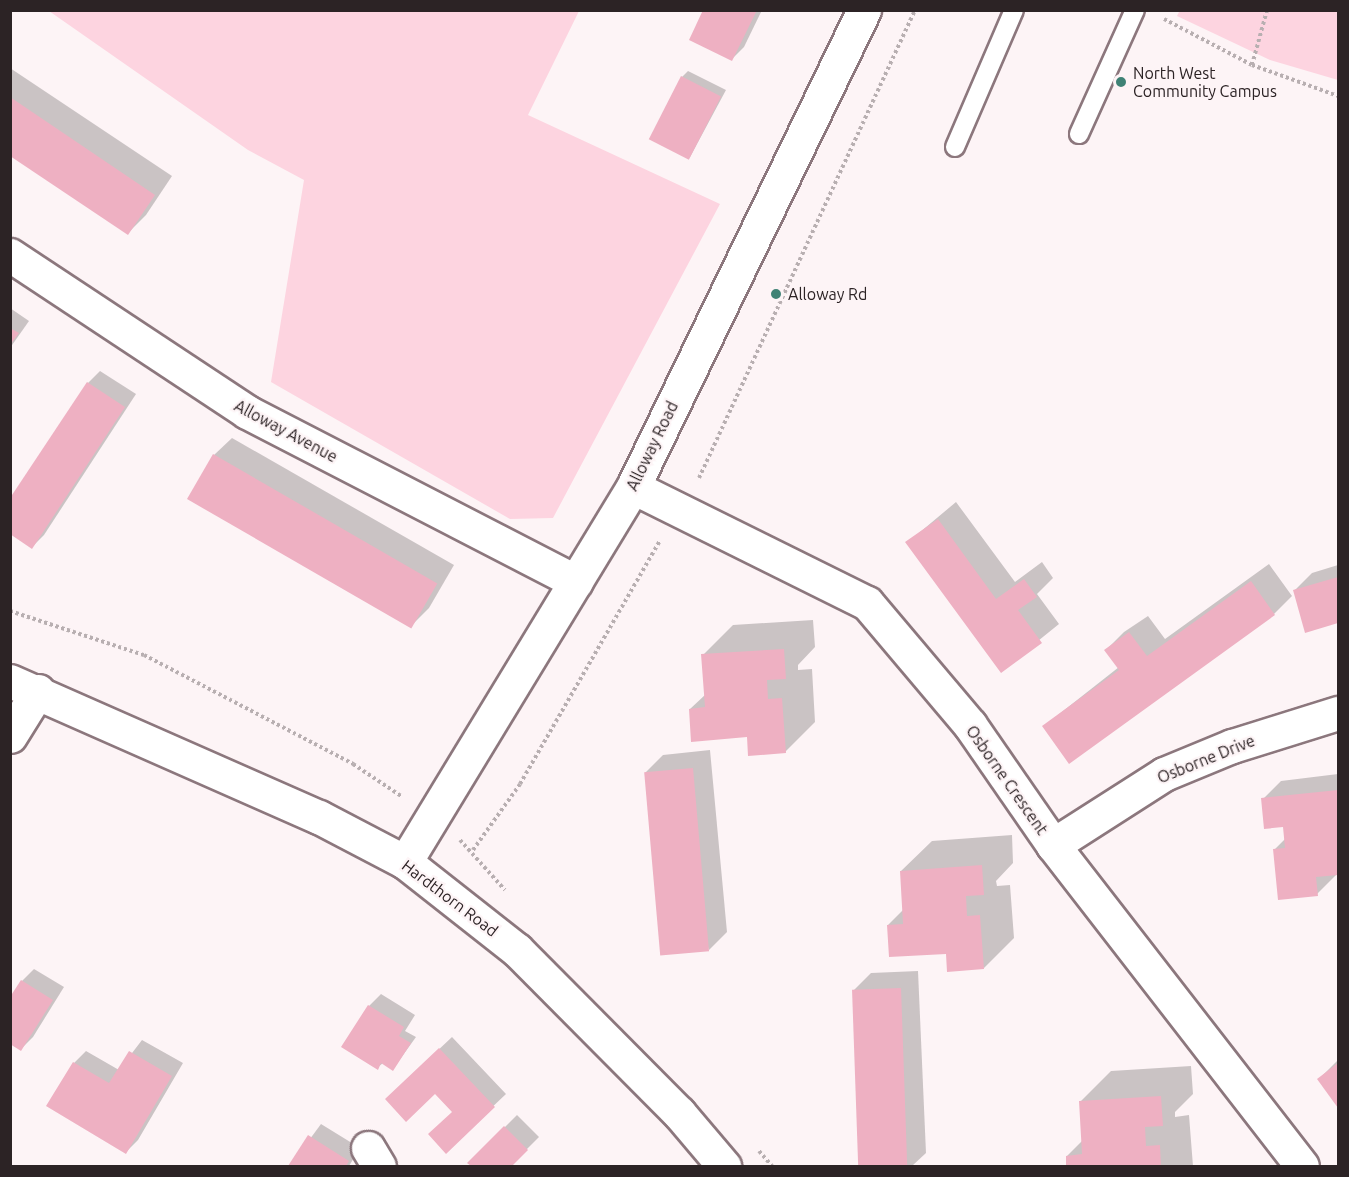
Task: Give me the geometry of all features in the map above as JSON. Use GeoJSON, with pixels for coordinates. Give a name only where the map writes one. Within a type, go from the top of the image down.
{"type":"FeatureCollection","features":[{"type":"Feature","properties":{"kind":"street","name":"Alloway Road"},"geometry":{"type":"LineString","coordinates":[[405,862],[633,487],[864,10]]}},
{"type":"Feature","properties":{"kind":"street","name":"Alloway Avenue"},"geometry":{"type":"LineString","coordinates":[[10,255],[247,412],[576,582]]}},
{"type":"Feature","properties":{"kind":"street","name":"Osborne Crescent"},"geometry":{"type":"LineString","coordinates":[[633,487],[867,603],[970,725],[1053,845],[1302,1167]]}},
{"type":"Feature","properties":{"kind":"street","name":"Hardthorn Road"},"geometry":{"type":"LineString","coordinates":[[24,686],[319,817],[405,862],[517,950],[679,1113],[724,1167]]}},
{"type":"Feature","properties":{"kind":"street"},"geometry":{"type":"LineString","coordinates":[[10,736],[24,686]]}},
{"type":"Feature","properties":{"kind":"street","name":"Osborne Drive"},"geometry":{"type":"LineString","coordinates":[[1053,845],[1164,774],[1232,746],[1338,713]]}},
{"type":"Feature","properties":{"kind":"lane"},"geometry":{"type":"LineString","coordinates":[[955,147],[1014,10]]}},
{"type":"Feature","properties":{"kind":"lane"},"geometry":{"type":"LineString","coordinates":[[1079,134],[1135,10]]}},
{"type":"Feature","properties":{"kind":"path"},"geometry":{"type":"LineString","coordinates":[[472,850],[520,784],[678,509],[699,477],[915,10]]}},
{"type":"Feature","properties":{"kind":"path"},"geometry":{"type":"LineString","coordinates":[[1252,64],[1267,10]]}},
{"type":"Feature","properties":{"kind":"path"},"geometry":{"type":"LineString","coordinates":[[1160,16],[1252,64],[1338,96]]}},
{"type":"Feature","properties":{"kind":"shaded area"},"geometry":{"type":"Polygon","coordinates":[[[1180,10],[1338,11],[1338,80],[1270,60],[1177,16],[1180,10]]]}},
{"type":"Feature","properties":{"kind":"shaded area"},"geometry":{"type":"Polygon","coordinates":[[[49,11],[579,11],[528,115],[720,204],[553,518],[510,519],[271,382],[304,180],[248,150],[49,11]]]}},
{"type":"Feature","properties":{"kind":"building"},"geometry":{"type":"Polygon","coordinates":[[[703,10],[757,10],[732,61],[689,40],[703,10]]]}},
{"type":"Feature","properties":{"kind":"building"},"geometry":{"type":"Polygon","coordinates":[[[681,76],[721,96],[689,160],[649,139],[681,76]]]}},
{"type":"Feature","properties":{"kind":"building"},"geometry":{"type":"Polygon","coordinates":[[[10,97],[155,195],[128,235],[10,156],[10,97]]]}},
{"type":"Feature","properties":{"kind":"building"},"geometry":{"type":"Polygon","coordinates":[[[10,328],[19,333],[10,345],[10,328]]]}},
{"type":"Feature","properties":{"kind":"building"},"geometry":{"type":"Polygon","coordinates":[[[87,382],[125,407],[32,549],[10,534],[10,498],[87,382]]]}},
{"type":"Feature","properties":{"kind":"building"},"geometry":{"type":"Polygon","coordinates":[[[213,454],[437,584],[411,629],[187,499],[213,454]]]}},
{"type":"Feature","properties":{"kind":"building"},"geometry":{"type":"Polygon","coordinates":[[[938,519],[996,599],[1024,579],[1037,597],[1018,610],[1042,643],[1001,673],[905,542],[938,519]]]}},
{"type":"Feature","properties":{"kind":"building"},"geometry":{"type":"Polygon","coordinates":[[[1338,577],[1338,623],[1305,633],[1293,590],[1338,577]]]}},
{"type":"Feature","properties":{"kind":"building"},"geometry":{"type":"Polygon","coordinates":[[[1251,581],[1275,615],[1069,764],[1042,726],[1119,670],[1104,650],[1129,632],[1147,656],[1251,581]]]}},
{"type":"Feature","properties":{"kind":"building"},"geometry":{"type":"Polygon","coordinates":[[[784,649],[786,679],[767,680],[768,699],[782,698],[786,753],[748,756],[747,737],[691,742],[689,709],[705,707],[701,654],[784,649]]]}},
{"type":"Feature","properties":{"kind":"building"},"geometry":{"type":"Polygon","coordinates":[[[693,768],[709,951],[660,956],[644,772],[693,768]]]}},
{"type":"Feature","properties":{"kind":"building"},"geometry":{"type":"Polygon","coordinates":[[[1338,790],[1338,875],[1316,877],[1318,896],[1278,900],[1273,849],[1285,848],[1283,827],[1264,829],[1261,798],[1338,790]]]}},
{"type":"Feature","properties":{"kind":"building"},"geometry":{"type":"Polygon","coordinates":[[[982,865],[984,895],[966,896],[967,916],[980,915],[984,969],[947,972],[946,954],[889,957],[887,925],[903,924],[900,871],[982,865]]]}},
{"type":"Feature","properties":{"kind":"building"},"geometry":{"type":"Polygon","coordinates":[[[21,980],[53,1000],[21,1051],[10,1044],[10,997],[21,980]]]}},
{"type":"Feature","properties":{"kind":"building"},"geometry":{"type":"Polygon","coordinates":[[[901,988],[907,1166],[858,1166],[852,990],[901,988]]]}},
{"type":"Feature","properties":{"kind":"building"},"geometry":{"type":"Polygon","coordinates":[[[368,1005],[404,1027],[399,1036],[411,1043],[393,1071],[381,1063],[378,1070],[341,1047],[368,1005]]]}},
{"type":"Feature","properties":{"kind":"building"},"geometry":{"type":"Polygon","coordinates":[[[439,1048],[495,1107],[446,1154],[428,1134],[452,1112],[435,1094],[406,1122],[385,1099],[439,1048]]]}},
{"type":"Feature","properties":{"kind":"building"},"geometry":{"type":"Polygon","coordinates":[[[129,1051],[172,1076],[126,1154],[46,1106],[73,1062],[109,1083],[129,1051]]]}},
{"type":"Feature","properties":{"kind":"building"},"geometry":{"type":"Polygon","coordinates":[[[1338,1063],[1338,1108],[1317,1079],[1338,1063]]]}},
{"type":"Feature","properties":{"kind":"building"},"geometry":{"type":"Polygon","coordinates":[[[1161,1096],[1163,1126],[1145,1127],[1146,1146],[1160,1145],[1161,1166],[1066,1166],[1066,1156],[1082,1154],[1079,1101],[1161,1096]]]}},
{"type":"Feature","properties":{"kind":"building"},"geometry":{"type":"Polygon","coordinates":[[[504,1126],[528,1150],[512,1166],[471,1166],[467,1163],[504,1126]]]}},
{"type":"Feature","properties":{"kind":"building"},"geometry":{"type":"Polygon","coordinates":[[[308,1135],[349,1161],[346,1166],[288,1166],[308,1135]]]}},
{"type":"Feature","properties":{"kind":"place","name":"North West Community Campus"},"geometry":{"type":"Point","coordinates":[1121,82]}},
{"type":"Feature","properties":{"kind":"place","name":"Alloway Rd"},"geometry":{"type":"Point","coordinates":[776,294]}}]}
